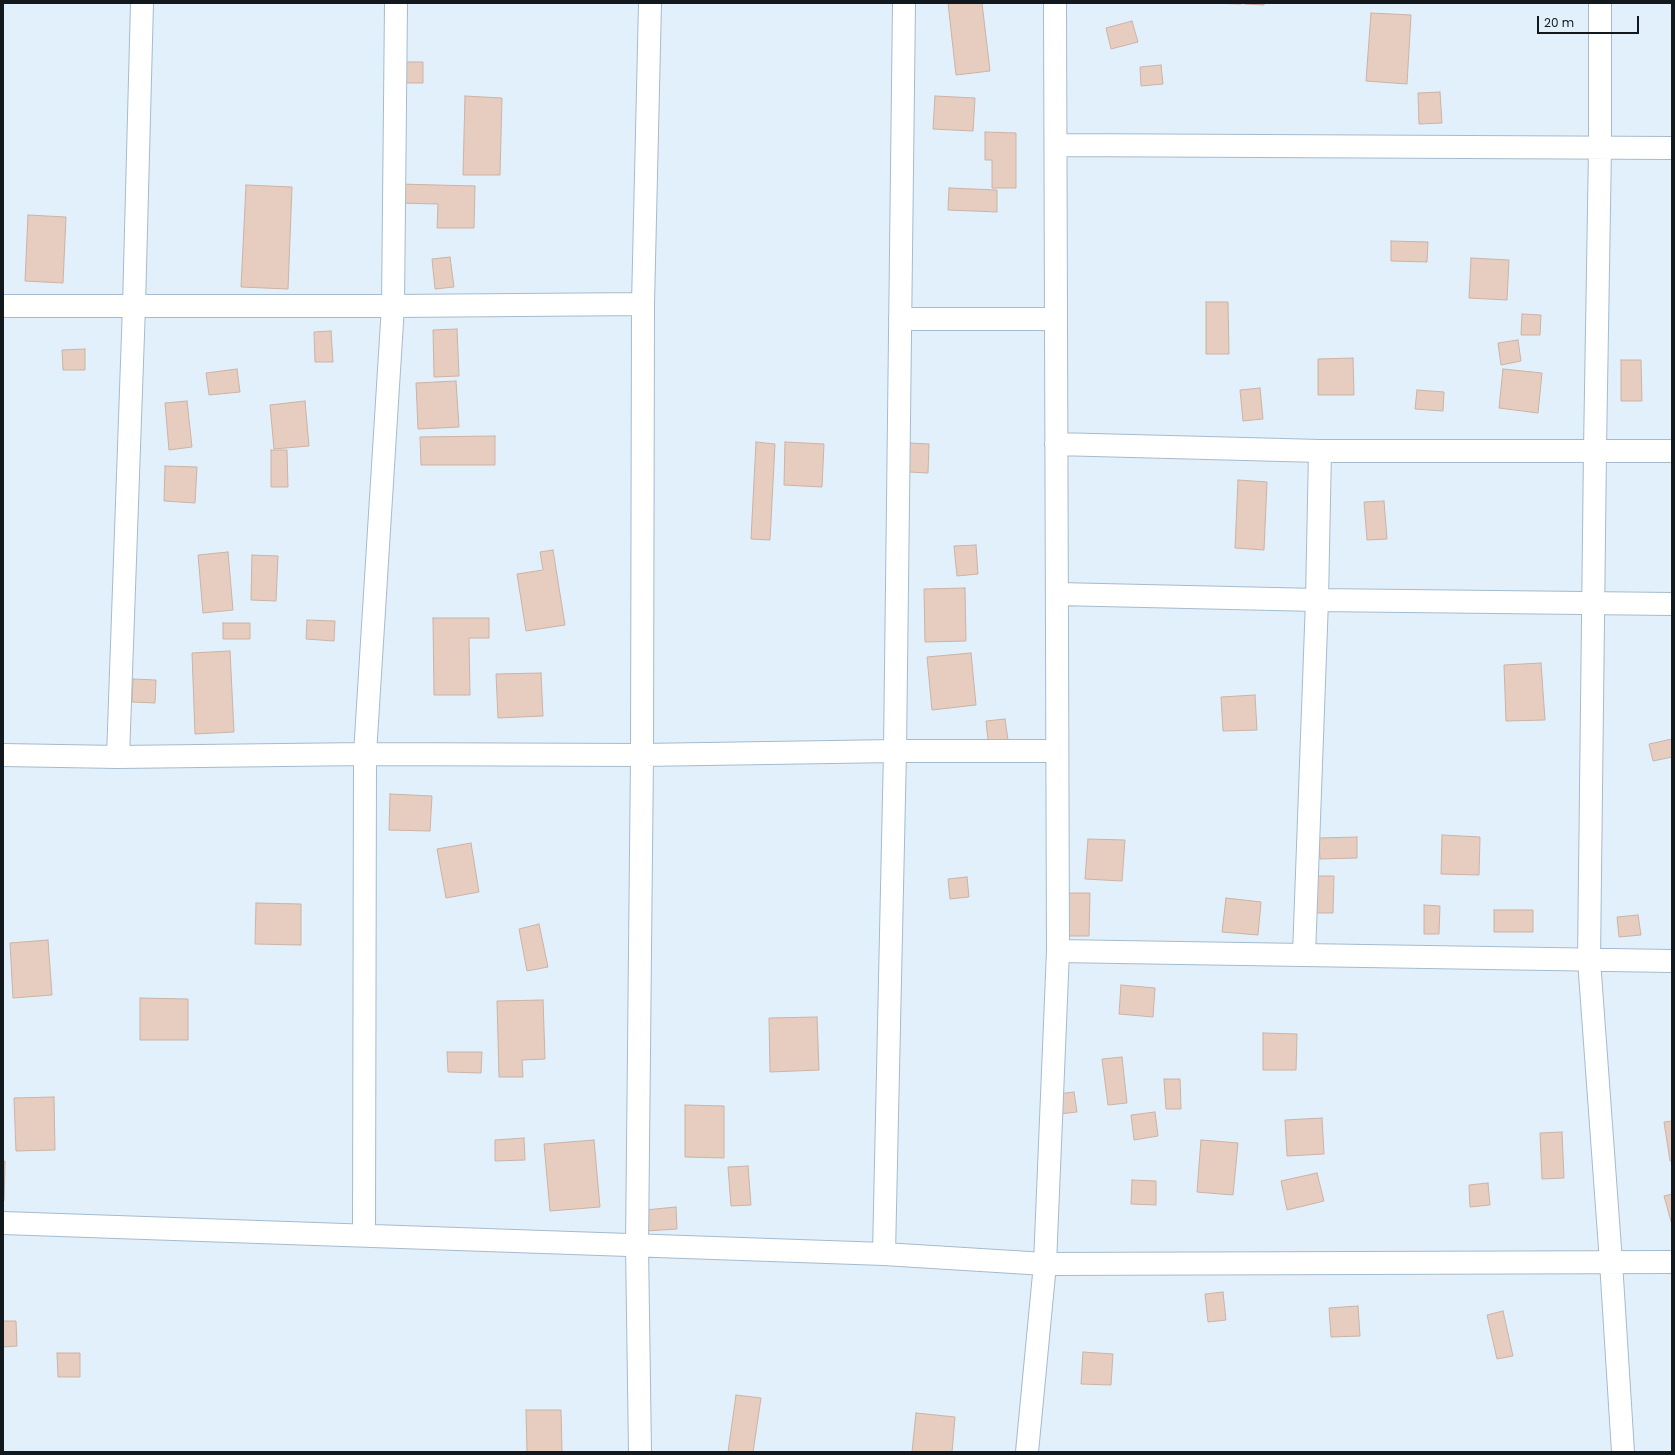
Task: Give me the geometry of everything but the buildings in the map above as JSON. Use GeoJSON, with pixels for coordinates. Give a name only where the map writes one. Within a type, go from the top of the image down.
{"type":"FeatureCollection","features":[{"type":"Feature","properties":{"kind":"street"},"geometry":{"type":"LineString","coordinates":[[118,757],[134,306],[142,3]]}},
{"type":"Feature","properties":{"kind":"street"},"geometry":{"type":"LineString","coordinates":[[364,1235],[365,754],[393,306],[396,3]]}},
{"type":"Feature","properties":{"kind":"street"},"geometry":{"type":"LineString","coordinates":[[640,1452],[637,1245],[642,755],[643,304],[650,3]]}},
{"type":"Feature","properties":{"kind":"street"},"geometry":{"type":"LineString","coordinates":[[884,1254],[895,751],[904,3]]}},
{"type":"Feature","properties":{"kind":"street"},"geometry":{"type":"LineString","coordinates":[[1027,1452],[1045,1264],[1058,951],[1056,751],[1058,594],[1056,444],[1055,3]]}},
{"type":"Feature","properties":{"kind":"street"},"geometry":{"type":"LineString","coordinates":[[1600,3],[1600,148],[1589,960],[1623,1452]]}},
{"type":"Feature","properties":{"kind":"street"},"geometry":{"type":"LineString","coordinates":[[1056,145],[1672,148]]}},
{"type":"Feature","properties":{"kind":"street"},"geometry":{"type":"LineString","coordinates":[[3,306],[393,306],[643,304]]}},
{"type":"Feature","properties":{"kind":"street"},"geometry":{"type":"LineString","coordinates":[[900,319],[1056,319]]}},
{"type":"Feature","properties":{"kind":"street"},"geometry":{"type":"LineString","coordinates":[[1056,444],[1320,451],[1672,451]]}},
{"type":"Feature","properties":{"kind":"street"},"geometry":{"type":"LineString","coordinates":[[1304,955],[1317,600],[1320,451]]}},
{"type":"Feature","properties":{"kind":"street"},"geometry":{"type":"LineString","coordinates":[[1058,594],[1317,600],[1672,604]]}},
{"type":"Feature","properties":{"kind":"street"},"geometry":{"type":"LineString","coordinates":[[3,755],[118,757],[365,754],[642,755],[895,751],[1056,751]]}},
{"type":"Feature","properties":{"kind":"street"},"geometry":{"type":"LineString","coordinates":[[1058,951],[1672,961]]}},
{"type":"Feature","properties":{"kind":"street"},"geometry":{"type":"LineString","coordinates":[[3,1223],[884,1254],[1045,1264],[1672,1262]]}}]}
